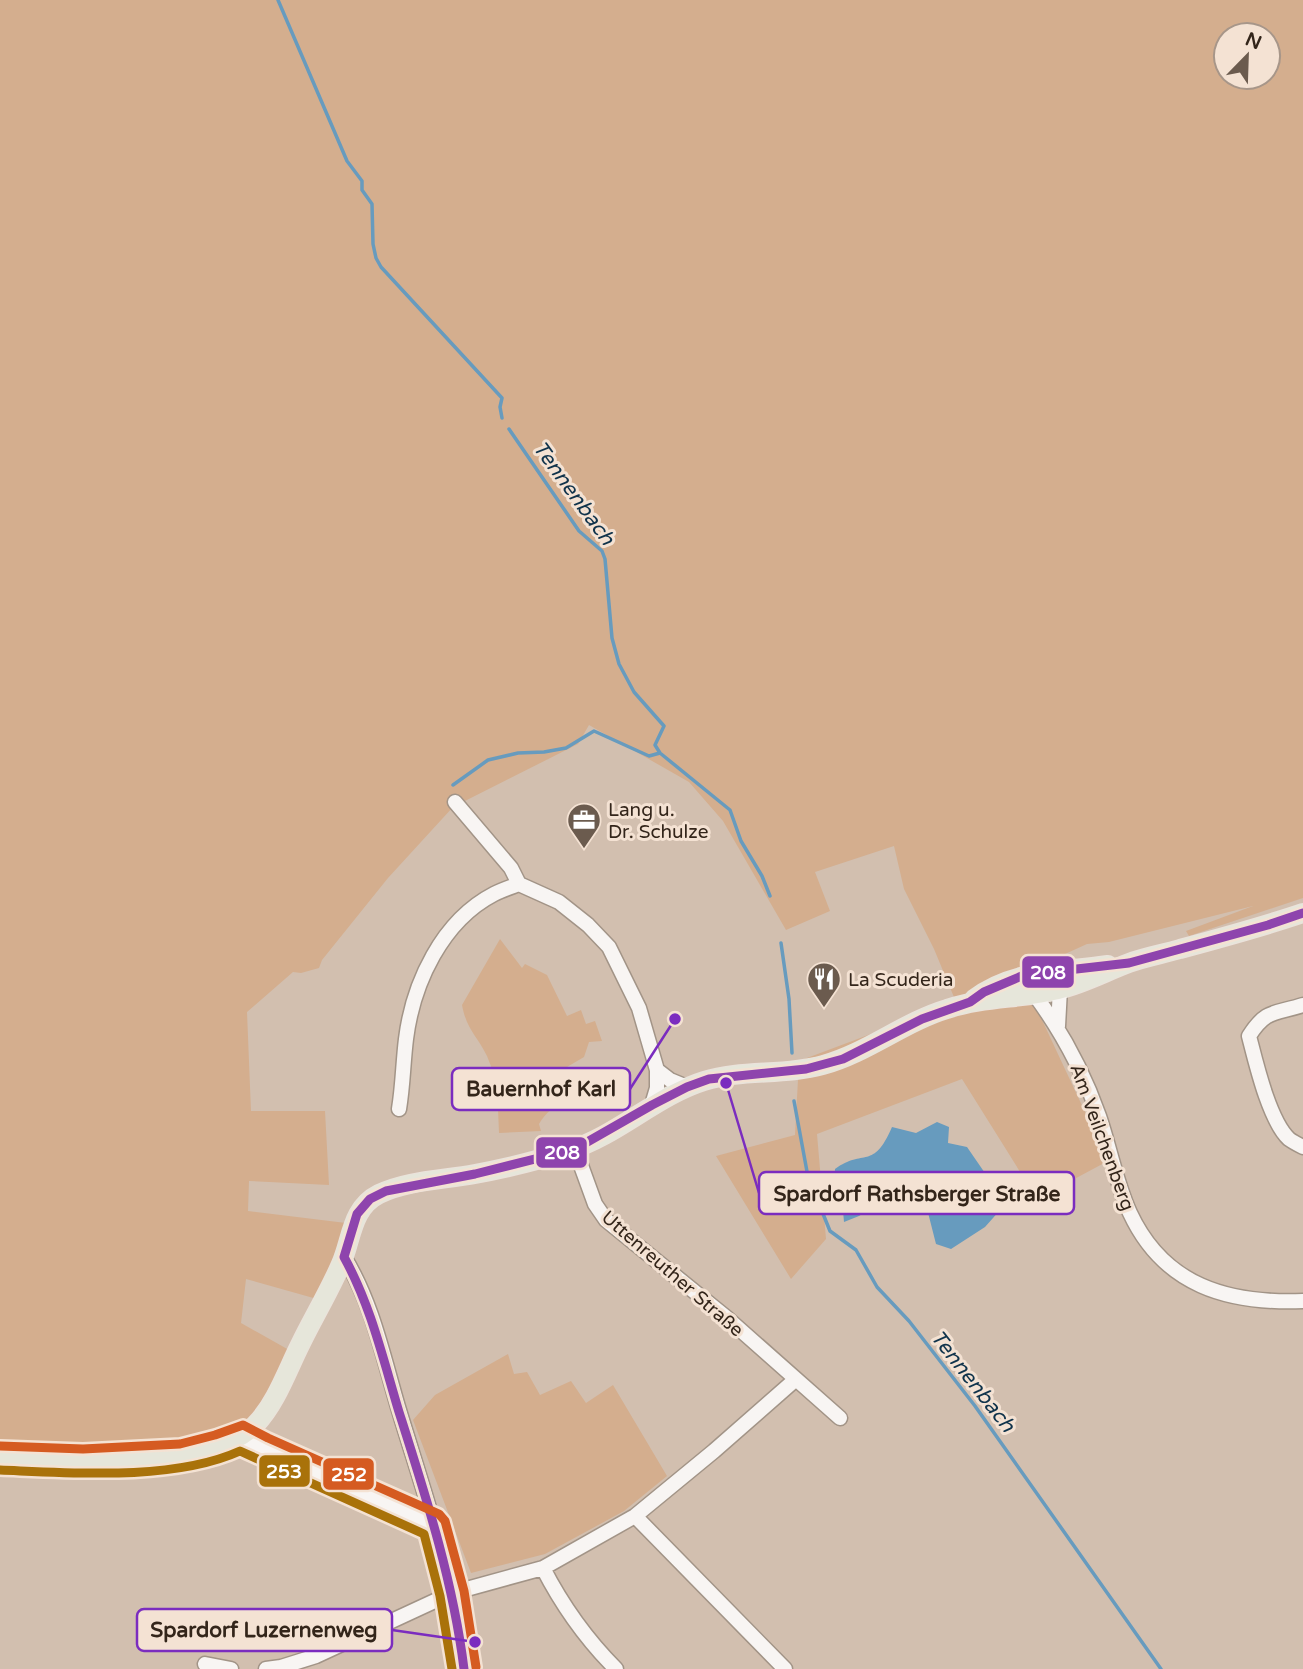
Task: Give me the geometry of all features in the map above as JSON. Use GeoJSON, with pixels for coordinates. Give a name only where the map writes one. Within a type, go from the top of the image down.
{"type":"FeatureCollection","features":[{"type":"Feature","properties":{"kind":"main road"},"geometry":{"type":"LineString","coordinates":[[0,1458],[83,1461],[194,1454],[241,1437],[256,1424],[274,1397],[345,1257],[357,1214],[370,1199],[378,1195],[400,1187],[475,1174],[575,1149],[652,1105],[709,1079],[825,1065],[843,1059],[932,1014],[970,1002],[1060,989],[1129,963],[1303,913]]}},
{"type":"Feature","properties":{"kind":"main road"},"geometry":{"type":"LineString","coordinates":[[970,1002],[1009,980],[1044,971],[1129,963]]}},
{"type":"Feature","properties":{"kind":"main road"},"geometry":{"type":"LineString","coordinates":[[1044,971],[1053,976],[1060,989]]}},
{"type":"Feature","properties":{"kind":"main road"},"geometry":{"type":"LineString","coordinates":[[1034,994],[1036,978],[1044,971]]}},
{"type":"Feature","properties":{"kind":"street"},"geometry":{"type":"LineString","coordinates":[[455,802],[511,868],[519,884],[559,902],[588,925],[609,947],[639,1008],[657,1070],[657,1088],[652,1105]]}},
{"type":"Feature","properties":{"kind":"street"},"geometry":{"type":"LineString","coordinates":[[399,1109],[409,1022],[414,999],[429,964],[448,932],[472,910],[494,894],[519,884]]}},
{"type":"Feature","properties":{"kind":"street"},"geometry":{"type":"LineString","coordinates":[[1058,1026],[1060,989]]}},
{"type":"Feature","properties":{"kind":"street","name":"Am Veilchenberg"},"geometry":{"type":"LineString","coordinates":[[1034,994],[1058,1026],[1081,1071],[1099,1115],[1130,1212],[1145,1239],[1164,1262],[1185,1278],[1217,1292],[1255,1301],[1303,1301]]}},
{"type":"Feature","properties":{"kind":"street"},"geometry":{"type":"LineString","coordinates":[[1303,1005],[1277,1011],[1259,1019],[1249,1036],[1263,1085],[1278,1123],[1289,1138],[1303,1147]]}},
{"type":"Feature","properties":{"kind":"street"},"geometry":{"type":"LineString","coordinates":[[657,1070],[670,1080],[687,1087]]}},
{"type":"Feature","properties":{"kind":"street","name":"Uttenreuther Straße"},"geometry":{"type":"LineString","coordinates":[[575,1149],[595,1204],[606,1220],[727,1318],[840,1418]]}},
{"type":"Feature","properties":{"kind":"street"},"geometry":{"type":"LineString","coordinates":[[345,1257],[364,1296],[434,1525],[452,1593],[464,1669]]}},
{"type":"Feature","properties":{"kind":"street"},"geometry":{"type":"LineString","coordinates":[[266,1669],[316,1656],[452,1593],[543,1567],[635,1516],[796,1379]]}},
{"type":"Feature","properties":{"kind":"street"},"geometry":{"type":"LineString","coordinates":[[241,1437],[262,1449],[434,1525]]}},
{"type":"Feature","properties":{"kind":"street"},"geometry":{"type":"LineString","coordinates":[[635,1516],[785,1669]]}},
{"type":"Feature","properties":{"kind":"street"},"geometry":{"type":"LineString","coordinates":[[543,1567],[555,1591],[594,1647],[616,1669]]}},
{"type":"Feature","properties":{"kind":"street"},"geometry":{"type":"LineString","coordinates":[[205,1664],[231,1669]]}},
{"type":"Feature","properties":{"kind":"shaded area"},"geometry":{"type":"Polygon","coordinates":[[[0,0],[1303,0],[1303,898],[1189,936],[1186,931],[1253,906],[1109,942],[1087,944],[1021,974],[1033,983],[1028,990],[1108,1161],[1037,1199],[962,1079],[817,1134],[826,1239],[791,1279],[716,1156],[795,1135],[799,1061],[956,1002],[934,949],[904,889],[894,846],[815,872],[830,911],[786,930],[723,821],[689,782],[589,725],[578,744],[453,807],[388,878],[322,960],[319,968],[301,973],[293,972],[247,1012],[251,1111],[325,1111],[329,1185],[249,1181],[248,1211],[346,1223],[339,1251],[317,1299],[246,1279],[241,1323],[289,1350],[266,1401],[237,1437],[185,1451],[47,1456],[0,1452],[0,0]]]}},
{"type":"Feature","properties":{"kind":"shaded area"},"geometry":{"type":"Polygon","coordinates":[[[500,939],[522,968],[525,964],[547,975],[567,1016],[581,1010],[586,1024],[595,1021],[602,1041],[589,1042],[584,1057],[567,1067],[592,1073],[592,1101],[561,1104],[550,1111],[539,1124],[541,1131],[499,1133],[493,1074],[487,1056],[469,1027],[462,1005],[500,939]]]}},
{"type":"Feature","properties":{"kind":"shaded area"},"geometry":{"type":"Polygon","coordinates":[[[508,1354],[514,1374],[527,1372],[540,1395],[571,1381],[586,1403],[613,1385],[667,1476],[624,1511],[545,1554],[471,1573],[413,1420],[435,1395],[508,1354]]]}},
{"type":"Feature","properties":{"kind":"water"},"geometry":{"type":"Polygon","coordinates":[[[937,1122],[949,1127],[948,1143],[967,1147],[998,1192],[1001,1209],[985,1227],[951,1249],[936,1244],[923,1193],[913,1183],[859,1216],[844,1222],[842,1199],[834,1184],[835,1169],[873,1154],[885,1141],[892,1127],[916,1133],[937,1122]]]}},
{"type":"Feature","properties":{"kind":"waterway","name":"Tennenbach"},"geometry":{"type":"LineString","coordinates":[[278,0],[347,161],[362,181],[362,190],[372,204],[376,258],[381,267],[502,398],[502,418]]}},
{"type":"Feature","properties":{"kind":"waterway","name":"Tennenbach"},"geometry":{"type":"LineString","coordinates":[[509,429],[579,531],[602,551],[612,638],[619,664],[634,692],[664,726],[655,745],[660,753],[730,810],[741,841],[762,876],[770,896]]}},
{"type":"Feature","properties":{"kind":"waterway"},"geometry":{"type":"LineString","coordinates":[[453,785],[488,760],[518,753],[566,748],[594,731],[649,756],[660,753]]}},
{"type":"Feature","properties":{"kind":"waterway","name":"Tennenbach"},"geometry":{"type":"LineString","coordinates":[[781,943],[789,999],[792,1053]]}},
{"type":"Feature","properties":{"kind":"waterway","name":"Tennenbach"},"geometry":{"type":"LineString","coordinates":[[794,1101],[808,1177],[830,1231],[856,1250],[877,1287],[909,1321],[975,1406],[1161,1669]]}},
{"type":"Feature","properties":{"kind":"transit line","name":"208"},"geometry":{"type":"LineString","coordinates":[[344,1257],[357,1214],[370,1199],[386,1191],[475,1174],[575,1149],[652,1105],[709,1079],[806,1069],[843,1059],[922,1019],[970,1002],[984,992],[1024,975],[1129,963],[1303,913]]}},
{"type":"Feature","properties":{"kind":"transit line","name":"208"},"geometry":{"type":"LineString","coordinates":[[344,1257],[362,1294],[376,1333],[429,1507],[453,1603],[464,1669]]}},
{"type":"Feature","properties":{"kind":"transit line","name":"252"},"geometry":{"type":"LineString","coordinates":[[0,1446],[83,1449],[180,1444],[243,1425],[439,1514],[445,1521],[464,1591],[476,1667]]}},
{"type":"Feature","properties":{"kind":"transit line","name":"253"},"geometry":{"type":"LineString","coordinates":[[0,1470],[90,1473],[154,1471],[214,1461],[240,1451],[424,1534],[440,1596],[452,1669]]}},
{"type":"Feature","properties":{"kind":"place","name":"Lang u. Dr. Schulze"},"geometry":{"type":"Point","coordinates":[584,850]}},
{"type":"Feature","properties":{"kind":"place","name":"La Scuderia"},"geometry":{"type":"Point","coordinates":[824,1009]}},
{"type":"Feature","properties":{"kind":"place","name":"Bauernhof Karl"},"geometry":{"type":"Point","coordinates":[675,1019]}},
{"type":"Feature","properties":{"kind":"place","name":"Spardorf Rathsberger Straße"},"geometry":{"type":"Point","coordinates":[726,1083]}},
{"type":"Feature","properties":{"kind":"place","name":"Spardorf Luzernenweg"},"geometry":{"type":"Point","coordinates":[475,1642]}}]}
